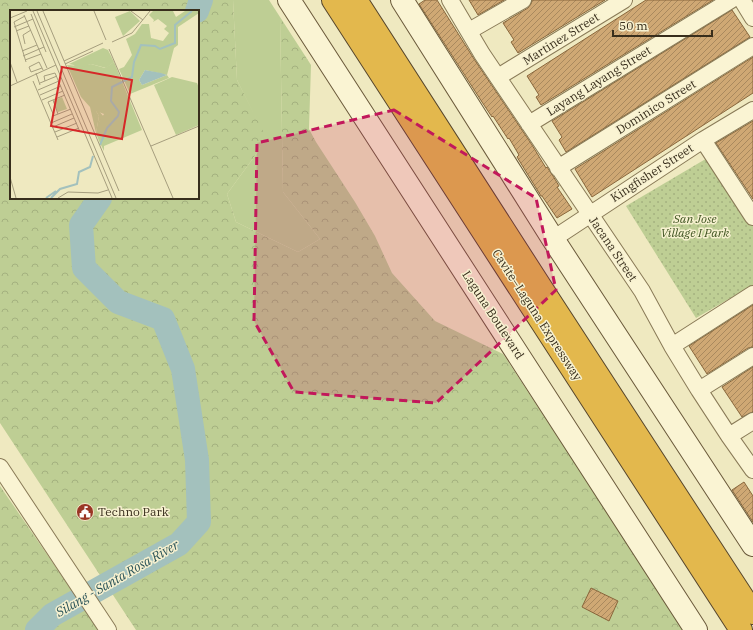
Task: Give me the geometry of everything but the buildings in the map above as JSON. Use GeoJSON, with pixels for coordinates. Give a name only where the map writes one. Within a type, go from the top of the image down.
{"type":"FeatureCollection","features":[{"type":"Feature","properties":{"kind":"highway","name":"Cavite–Laguna Expressway"},"geometry":{"type":"LineString","coordinates":[[332,0],[741,630]]}},
{"type":"Feature","properties":{"kind":"highway","name":"Cavite–Laguna Expressway"},"geometry":{"type":"LineString","coordinates":[[356,0],[753,612]]}},
{"type":"Feature","properties":{"kind":"main road","name":"Laguna Boulevard"},"geometry":{"type":"LineString","coordinates":[[289,0],[696,630]]}},
{"type":"Feature","properties":{"kind":"main road"},"geometry":{"type":"LineString","coordinates":[[402,0],[553,239],[753,545]]}},
{"type":"Feature","properties":{"kind":"street","name":"Jacana Street"},"geometry":{"type":"LineString","coordinates":[[450,0],[482,54],[642,291],[672,346],[699,390],[753,470]]}},
{"type":"Feature","properties":{"kind":"street"},"geometry":{"type":"LineString","coordinates":[[469,31],[522,0]]}},
{"type":"Feature","properties":{"kind":"street","name":"Martinez Street"},"geometry":{"type":"LineString","coordinates":[[498,77],[624,0]]}},
{"type":"Feature","properties":{"kind":"street","name":"Layang Layang Street"},"geometry":{"type":"LineString","coordinates":[[529,124],[731,0]]}},
{"type":"Feature","properties":{"kind":"street"},"geometry":{"type":"LineString","coordinates":[[742,0],[753,18]]}},
{"type":"Feature","properties":{"kind":"street","name":"Dominico Street"},"geometry":{"type":"LineString","coordinates":[[558,168],[753,46]]}},
{"type":"Feature","properties":{"kind":"street","name":"Kingfisher Street"},"geometry":{"type":"LineString","coordinates":[[553,239],[703,140],[752,113]]}},
{"type":"Feature","properties":{"kind":"street"},"geometry":{"type":"LineString","coordinates":[[703,140],[753,217]]}},
{"type":"Feature","properties":{"kind":"street"},"geometry":{"type":"LineString","coordinates":[[672,346],[753,294]]}},
{"type":"Feature","properties":{"kind":"street"},"geometry":{"type":"LineString","coordinates":[[699,390],[753,356]]}},
{"type":"Feature","properties":{"kind":"street"},"geometry":{"type":"LineString","coordinates":[[729,436],[753,421]]}},
{"type":"Feature","properties":{"kind":"street"},"geometry":{"type":"LineString","coordinates":[[0,467],[105,626]]}},
{"type":"Feature","properties":{"kind":"highlighted area"},"geometry":{"type":"Polygon","coordinates":[[[394,110],[536,198],[556,290],[436,403],[294,392],[254,321],[257,143],[394,110]]]}},
{"type":"Feature","properties":{"kind":"green space"},"geometry":{"type":"Polygon","coordinates":[[[0,0],[233,0],[237,80],[266,137],[257,153],[227,194],[236,222],[298,252],[320,239],[283,192],[280,17],[311,65],[309,129],[375,236],[392,273],[435,321],[503,354],[685,630],[136,630],[0,423],[0,0]]]}},
{"type":"Feature","properties":{"kind":"green space"},"geometry":{"type":"Polygon","coordinates":[[[233,0],[269,0],[280,17],[283,192],[320,239],[298,252],[236,222],[227,194],[257,153],[265,137],[237,80],[233,0]]]}},
{"type":"Feature","properties":{"kind":"green space","name":"San Jose Village I Park"},"geometry":{"type":"Polygon","coordinates":[[[709,157],[753,226],[753,285],[696,318],[626,206],[709,157]]]}},
{"type":"Feature","properties":{"kind":"green space"},"geometry":{"type":"Polygon","coordinates":[[[0,486],[99,630],[0,630],[0,486]]]}},
{"type":"Feature","properties":{"kind":"waterway","name":"Silang - Santa Rosa River"},"geometry":{"type":"LineString","coordinates":[[197,10],[201,0]]}},
{"type":"Feature","properties":{"kind":"waterway","name":"Silang - Santa Rosa River"},"geometry":{"type":"LineString","coordinates":[[37,630],[52,615],[179,544],[199,522],[197,460],[183,369],[163,319],[118,302],[84,268],[81,225],[99,199]]}},
{"type":"Feature","properties":{"kind":"place","name":"Techno Park"},"geometry":{"type":"Point","coordinates":[85,512]}}]}
